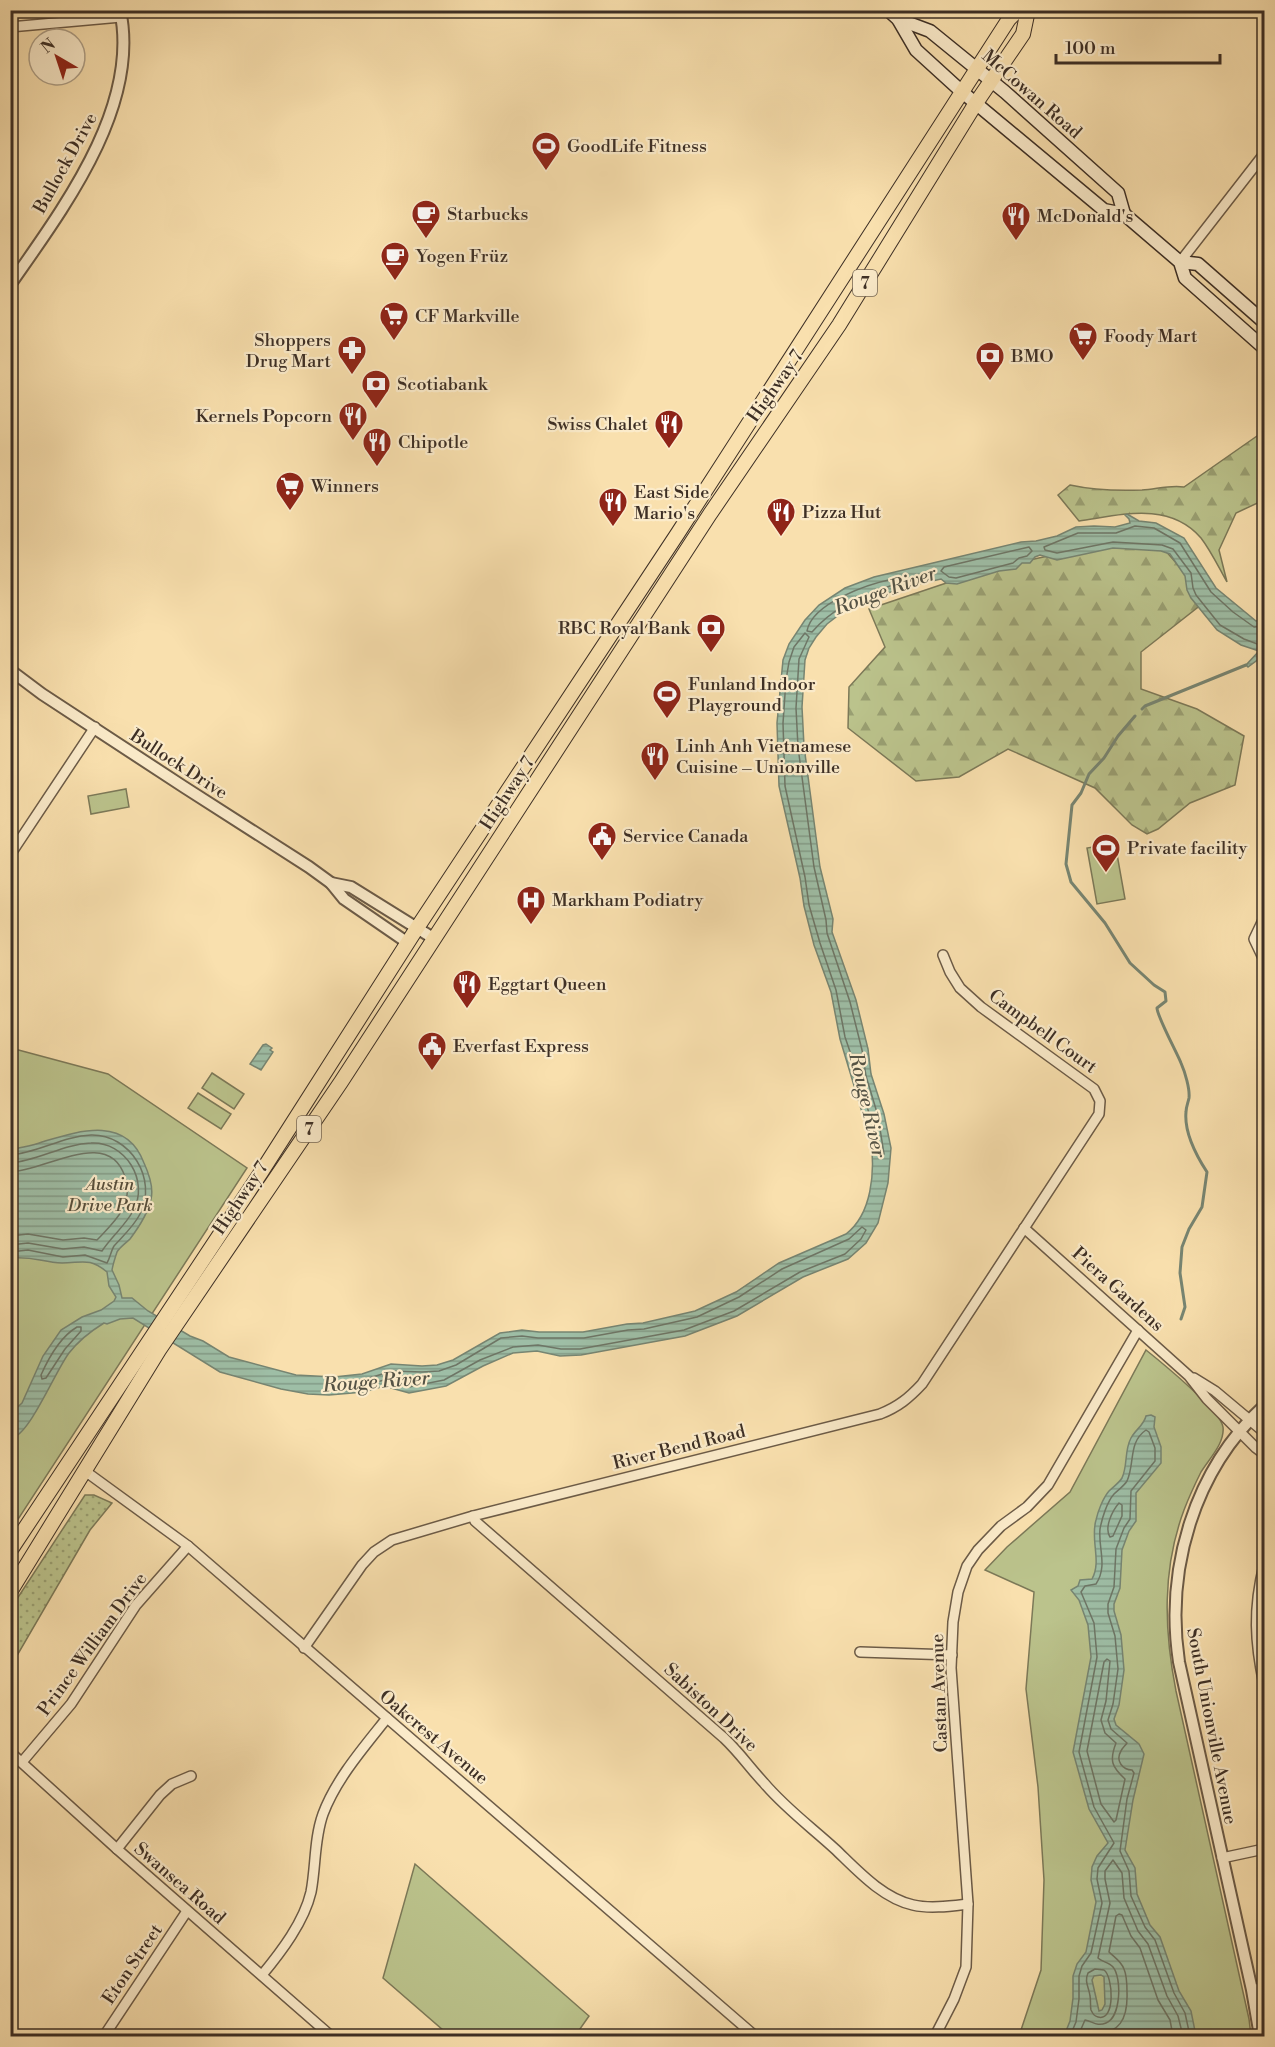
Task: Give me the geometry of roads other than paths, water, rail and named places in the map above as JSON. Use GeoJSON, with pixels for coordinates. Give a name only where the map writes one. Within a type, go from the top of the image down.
{"type":"FeatureCollection","features":[{"type":"Feature","properties":{"kind":"main road","name":"McCowan Road"},"geometry":{"type":"LineString","coordinates":[[888,10],[898,19],[916,50],[961,91],[1104,210],[1124,214],[1180,262],[1185,278],[1264,348]]}},
{"type":"Feature","properties":{"kind":"main road","name":"Highway 7"},"geometry":{"type":"LineString","coordinates":[[10,1551],[185,1299],[417,928],[682,526],[976,68],[1009,19],[1018,10]]}},
{"type":"Feature","properties":{"kind":"main road","name":"Highway 7"},"geometry":{"type":"LineString","coordinates":[[185,1299],[341,1082],[748,457],[839,325],[976,103],[1023,34],[1028,10]]}},
{"type":"Feature","properties":{"kind":"main road","name":"McCowan Road"},"geometry":{"type":"LineString","coordinates":[[898,19],[930,31],[976,68],[1118,193],[1124,214]]}},
{"type":"Feature","properties":{"kind":"main road","name":"McCowan Road"},"geometry":{"type":"LineString","coordinates":[[1180,262],[1198,264],[1264,322]]}},
{"type":"Feature","properties":{"kind":"main road","name":"Highway 7"},"geometry":{"type":"LineString","coordinates":[[10,1592],[85,1471],[154,1346]]}},
{"type":"Feature","properties":{"kind":"street"},"geometry":{"type":"LineString","coordinates":[[10,27],[121,14]]}},
{"type":"Feature","properties":{"kind":"street","name":"Bullock Drive"},"geometry":{"type":"LineString","coordinates":[[10,285],[55,219],[105,131],[119,83],[122,55],[121,14]]}},
{"type":"Feature","properties":{"kind":"street"},"geometry":{"type":"LineString","coordinates":[[1180,262],[1261,168],[1264,154]]}},
{"type":"Feature","properties":{"kind":"street","name":"Bullock Drive"},"geometry":{"type":"LineString","coordinates":[[10,670],[42,694],[309,867],[331,884],[344,899],[408,943]]}},
{"type":"Feature","properties":{"kind":"street"},"geometry":{"type":"LineString","coordinates":[[10,855],[95,727]]}},
{"type":"Feature","properties":{"kind":"street","name":"Bullock Drive"},"geometry":{"type":"LineString","coordinates":[[331,884],[351,887],[433,938]]}},
{"type":"Feature","properties":{"kind":"street"},"geometry":{"type":"LineString","coordinates":[[1264,918],[1254,939],[1264,960]]}},
{"type":"Feature","properties":{"kind":"street","name":"Campbell Court"},"geometry":{"type":"LineString","coordinates":[[943,955],[960,988],[981,1007],[1094,1089],[1100,1101],[1099,1114],[1093,1125],[1024,1228]]}},
{"type":"Feature","properties":{"kind":"street","name":"Piera Gardens"},"geometry":{"type":"LineString","coordinates":[[1024,1228],[1189,1376],[1207,1399],[1256,1449],[1264,1454]]}},
{"type":"Feature","properties":{"kind":"street","name":"River Bend Road"},"geometry":{"type":"LineString","coordinates":[[304,1648],[362,1565],[392,1540],[473,1516],[880,1414],[896,1408],[911,1397],[922,1384],[1024,1228]]}},
{"type":"Feature","properties":{"kind":"street","name":"Castan Avenue"},"geometry":{"type":"LineString","coordinates":[[935,2037],[954,1999],[966,1967],[968,1904],[952,1655],[953,1622],[958,1592],[968,1566],[988,1537],[1027,1507],[1048,1485],[1138,1330]]}},
{"type":"Feature","properties":{"kind":"street","name":"Piera Gardens"},"geometry":{"type":"LineString","coordinates":[[1189,1376],[1215,1391],[1264,1432]]}},
{"type":"Feature","properties":{"kind":"street","name":"South Unionville Avenue"},"geometry":{"type":"LineString","coordinates":[[1260,2037],[1252,1990],[1179,1662],[1175,1609],[1180,1558],[1193,1513],[1213,1471],[1250,1419],[1264,1406]]}},
{"type":"Feature","properties":{"kind":"street","name":"Oakcrest Avenue"},"geometry":{"type":"LineString","coordinates":[[85,1471],[189,1546],[755,2037]]}},
{"type":"Feature","properties":{"kind":"street","name":"Sabiston Drive"},"geometry":{"type":"LineString","coordinates":[[473,1516],[475,1521],[724,1738],[793,1813],[829,1843],[867,1880],[886,1894],[912,1905],[923,1907],[968,1904]]}},
{"type":"Feature","properties":{"kind":"street","name":"Prince William Drive"},"geometry":{"type":"LineString","coordinates":[[22,1762],[71,1704],[136,1605],[189,1546]]}},
{"type":"Feature","properties":{"kind":"street"},"geometry":{"type":"LineString","coordinates":[[1264,1565],[1257,1598],[1255,1628],[1264,1685]]}},
{"type":"Feature","properties":{"kind":"street"},"geometry":{"type":"LineString","coordinates":[[860,1652],[952,1655]]}},
{"type":"Feature","properties":{"kind":"street"},"geometry":{"type":"LineString","coordinates":[[262,1975],[290,1937],[310,1894],[322,1816],[333,1791],[387,1718]]}},
{"type":"Feature","properties":{"kind":"street","name":"Swansea Road"},"geometry":{"type":"LineString","coordinates":[[10,1752],[331,2037]]}},
{"type":"Feature","properties":{"kind":"street"},"geometry":{"type":"LineString","coordinates":[[117,1849],[160,1795],[172,1784],[191,1776]]}},
{"type":"Feature","properties":{"kind":"street"},"geometry":{"type":"LineString","coordinates":[[1222,1858],[1264,1849]]}},
{"type":"Feature","properties":{"kind":"street","name":"Eton Street"},"geometry":{"type":"LineString","coordinates":[[104,2037],[187,1911]]}},
{"type":"Feature","properties":{"kind":"street"},"geometry":{"type":"LineString","coordinates":[[1252,1990],[1264,1987]]}},
{"type":"Feature","properties":{"kind":"water","name":"Rouge River"},"geometry":{"type":"Polygon","coordinates":[[[1125,515],[1139,521],[1156,523],[1184,538],[1216,588],[1256,621],[1264,620],[1264,655],[1248,667],[1246,665],[1259,651],[1241,645],[1217,630],[1191,598],[1185,576],[1170,554],[1161,551],[1113,548],[1057,560],[1040,555],[1030,563],[1022,563],[1016,569],[999,571],[957,584],[946,583],[941,579],[901,588],[844,611],[827,624],[809,648],[805,660],[802,707],[804,746],[820,867],[833,919],[832,932],[856,1000],[868,1049],[871,1074],[884,1114],[891,1148],[888,1183],[878,1223],[866,1243],[848,1259],[803,1277],[737,1316],[685,1336],[581,1355],[560,1356],[537,1351],[513,1353],[446,1386],[409,1393],[384,1386],[364,1392],[329,1395],[281,1389],[220,1372],[133,1318],[120,1319],[104,1323],[85,1336],[73,1348],[28,1424],[14,1437],[11,1431],[11,1413],[22,1403],[43,1356],[61,1330],[82,1317],[101,1310],[116,1297],[109,1286],[107,1272],[95,1264],[11,1258],[11,1150],[71,1134],[100,1130],[114,1132],[126,1138],[136,1148],[149,1176],[152,1194],[148,1210],[130,1239],[117,1252],[112,1268],[122,1298],[132,1298],[148,1311],[229,1357],[296,1375],[334,1377],[362,1374],[391,1364],[437,1365],[453,1360],[500,1333],[522,1330],[583,1332],[643,1323],[695,1311],[736,1292],[779,1263],[846,1234],[855,1226],[870,1192],[871,1142],[840,1039],[831,992],[814,945],[779,786],[777,723],[783,660],[789,644],[805,620],[819,605],[845,588],[874,577],[1021,542],[1057,536],[1076,527],[1115,527],[1130,523],[1125,515]]]}},
{"type":"Feature","properties":{"kind":"water"},"geometry":{"type":"Polygon","coordinates":[[[266,1044],[272,1048],[270,1050],[273,1052],[261,1070],[250,1064],[266,1044]]]}},
{"type":"Feature","properties":{"kind":"water"},"geometry":{"type":"Polygon","coordinates":[[[1146,1416],[1155,1417],[1154,1427],[1161,1447],[1161,1463],[1136,1493],[1136,1521],[1129,1531],[1122,1550],[1120,1588],[1114,1611],[1121,1635],[1124,1670],[1119,1705],[1114,1719],[1116,1725],[1139,1744],[1144,1754],[1133,1800],[1125,1850],[1135,1868],[1137,1894],[1150,1925],[1160,1937],[1179,1991],[1191,2011],[1196,2036],[1064,2036],[1070,2021],[1073,1976],[1077,1964],[1086,1952],[1096,1902],[1091,1880],[1092,1867],[1097,1856],[1108,1843],[1089,1809],[1073,1752],[1091,1657],[1088,1625],[1079,1600],[1071,1590],[1078,1586],[1080,1580],[1092,1579],[1096,1565],[1094,1535],[1098,1513],[1109,1491],[1122,1478],[1129,1443],[1146,1416]],[[1094,1976],[1092,1980],[1099,2011],[1105,2004],[1104,1977],[1094,1976]]]}},
{"type":"Feature","properties":{"kind":"waterway"},"geometry":{"type":"LineString","coordinates":[[1142,709],[1246,665]]}},
{"type":"Feature","properties":{"kind":"waterway"},"geometry":{"type":"LineString","coordinates":[[1135,716],[1118,736],[1104,758],[1089,774],[1081,793],[1072,805],[1066,864],[1071,882],[1105,923],[1130,963],[1165,992],[1166,1001],[1157,1008],[1186,1076],[1189,1094],[1186,1110],[1187,1128],[1195,1151],[1207,1172],[1202,1207],[1182,1247],[1180,1273],[1185,1307],[1181,1319]]}},
{"type":"Feature","properties":{"kind":"place","name":"GoodLife Fitness"},"geometry":{"type":"Point","coordinates":[546,172]}},
{"type":"Feature","properties":{"kind":"place","name":"Starbucks"},"geometry":{"type":"Point","coordinates":[426,240]}},
{"type":"Feature","properties":{"kind":"place","name":"McDonald's"},"geometry":{"type":"Point","coordinates":[1016,242]}},
{"type":"Feature","properties":{"kind":"place","name":"Yogen Früz"},"geometry":{"type":"Point","coordinates":[395,282]}},
{"type":"Feature","properties":{"kind":"place","name":"CF Markville"},"geometry":{"type":"Point","coordinates":[394,342]}},
{"type":"Feature","properties":{"kind":"place","name":"Foody Mart"},"geometry":{"type":"Point","coordinates":[1083,362]}},
{"type":"Feature","properties":{"kind":"place","name":"Shoppers Drug Mart"},"geometry":{"type":"Point","coordinates":[352,376]}},
{"type":"Feature","properties":{"kind":"place","name":"BMO"},"geometry":{"type":"Point","coordinates":[990,382]}},
{"type":"Feature","properties":{"kind":"place","name":"Scotiabank"},"geometry":{"type":"Point","coordinates":[376,410]}},
{"type":"Feature","properties":{"kind":"place","name":"Kernels Popcorn"},"geometry":{"type":"Point","coordinates":[353,442]}},
{"type":"Feature","properties":{"kind":"place","name":"Swiss Chalet"},"geometry":{"type":"Point","coordinates":[669,450]}},
{"type":"Feature","properties":{"kind":"place","name":"Chipotle"},"geometry":{"type":"Point","coordinates":[377,468]}},
{"type":"Feature","properties":{"kind":"place","name":"Winners"},"geometry":{"type":"Point","coordinates":[290,512]}},
{"type":"Feature","properties":{"kind":"place","name":"East Side Mario's"},"geometry":{"type":"Point","coordinates":[613,528]}},
{"type":"Feature","properties":{"kind":"place","name":"Pizza Hut"},"geometry":{"type":"Point","coordinates":[781,538]}},
{"type":"Feature","properties":{"kind":"place","name":"RBC Royal Bank"},"geometry":{"type":"Point","coordinates":[711,654]}},
{"type":"Feature","properties":{"kind":"place","name":"Funland Indoor Playground"},"geometry":{"type":"Point","coordinates":[667,720]}},
{"type":"Feature","properties":{"kind":"place","name":"Linh Anh Vietnamese Cuisine – Unionville"},"geometry":{"type":"Point","coordinates":[655,782]}},
{"type":"Feature","properties":{"kind":"place","name":"Service Canada"},"geometry":{"type":"Point","coordinates":[602,862]}},
{"type":"Feature","properties":{"kind":"place","name":"Private facility"},"geometry":{"type":"Point","coordinates":[1106,874]}},
{"type":"Feature","properties":{"kind":"place","name":"Markham Podiatry"},"geometry":{"type":"Point","coordinates":[531,926]}},
{"type":"Feature","properties":{"kind":"place","name":"Eggtart Queen"},"geometry":{"type":"Point","coordinates":[467,1010]}},
{"type":"Feature","properties":{"kind":"place","name":"Everfast Express"},"geometry":{"type":"Point","coordinates":[432,1072]}},
{"type":"Feature","properties":{"kind":"park label","name":"Austin Drive Park"},"geometry":{"type":"Point","coordinates":[110,1194]}}]}
